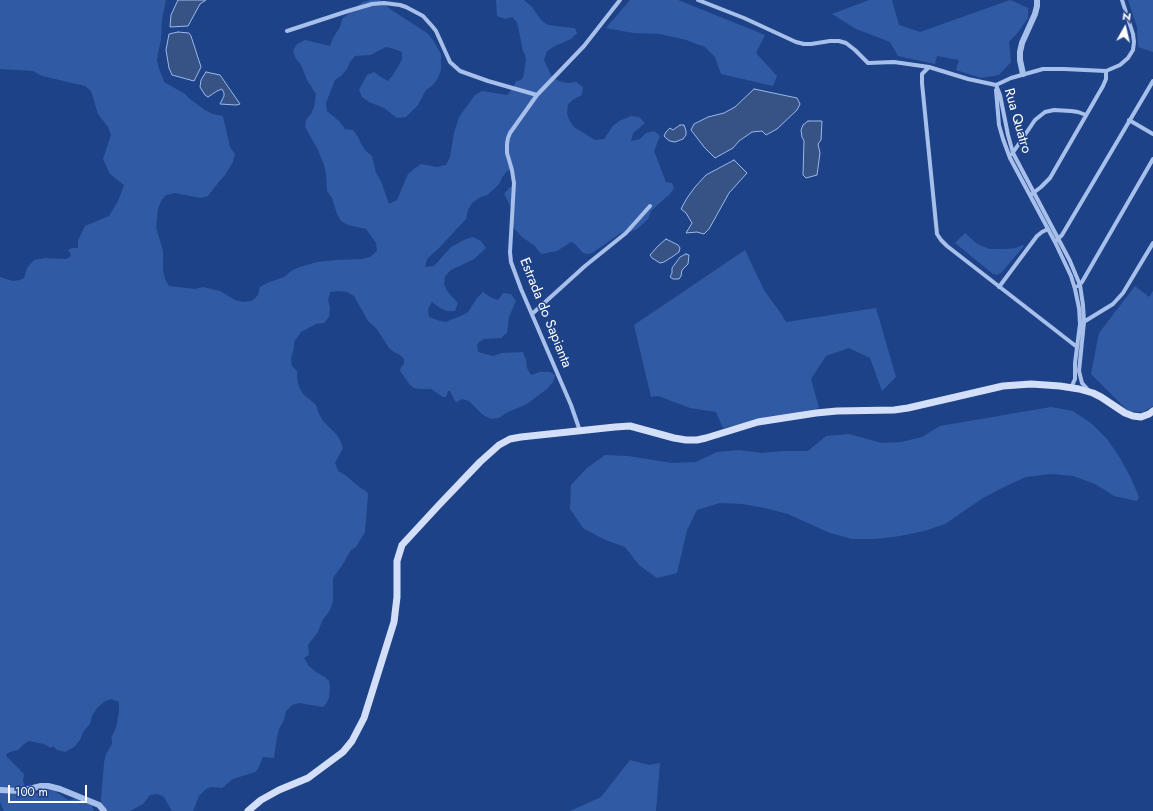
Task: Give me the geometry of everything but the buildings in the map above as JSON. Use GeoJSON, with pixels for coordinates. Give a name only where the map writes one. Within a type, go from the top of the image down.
{"type":"FeatureCollection","features":[{"type":"Feature","properties":{"kind":"main road"},"geometry":{"type":"LineString","coordinates":[[248,811],[261,800],[279,790],[308,778],[343,752],[354,737],[364,718],[394,622],[397,597],[397,561],[402,545],[438,506],[499,445],[510,439],[630,426],[674,438],[697,440],[758,422],[837,411],[894,410],[1003,386],[1031,384],[1060,386],[1090,392],[1101,397],[1125,413],[1133,416],[1141,417],[1153,411]]}},
{"type":"Feature","properties":{"kind":"street","name":"Estrada do Sapianta"},"geometry":{"type":"LineString","coordinates":[[580,431],[571,405],[521,289],[511,262],[510,252],[514,183],[507,148],[510,133],[537,95],[584,46],[620,0]]}},
{"type":"Feature","properties":{"kind":"street"},"geometry":{"type":"LineString","coordinates":[[698,0],[800,43],[811,44],[830,41],[846,43],[868,63],[894,62],[929,67],[979,82],[996,85],[1011,78],[1043,69],[1106,71],[1120,64],[1128,58],[1133,50],[1133,34],[1122,0]]}},
{"type":"Feature","properties":{"kind":"street"},"geometry":{"type":"LineString","coordinates":[[1023,74],[1020,52],[1022,43],[1035,14],[1037,0]]}},
{"type":"Feature","properties":{"kind":"street"},"geometry":{"type":"LineString","coordinates":[[286,31],[372,4],[384,3],[400,5],[423,16],[436,31],[450,62],[460,71],[488,82],[537,95]]}},
{"type":"Feature","properties":{"kind":"street"},"geometry":{"type":"LineString","coordinates":[[929,67],[922,74],[922,83],[937,234],[947,246],[1076,346]]}},
{"type":"Feature","properties":{"kind":"street"},"geometry":{"type":"LineString","coordinates":[[1032,194],[1050,178],[1103,86],[1106,79],[1106,71]]}},
{"type":"Feature","properties":{"kind":"street"},"geometry":{"type":"LineString","coordinates":[[1057,240],[1066,228],[1153,81]]}},
{"type":"Feature","properties":{"kind":"street","name":"Rua Quatro"},"geometry":{"type":"LineString","coordinates":[[996,85],[1000,95],[1013,153],[1048,229],[1057,240],[1075,289],[1082,323],[1076,346],[1075,379],[1070,388]]}},
{"type":"Feature","properties":{"kind":"street","name":"Rua Quatro"},"geometry":{"type":"LineString","coordinates":[[996,85],[999,125],[1010,158],[1070,261],[1080,285],[1083,306],[1079,371],[1082,382],[1090,392]]}},
{"type":"Feature","properties":{"kind":"street"},"geometry":{"type":"LineString","coordinates":[[1010,158],[1035,120],[1046,112],[1054,110],[1071,111],[1086,115]]}},
{"type":"Feature","properties":{"kind":"street"},"geometry":{"type":"LineString","coordinates":[[1129,120],[1153,134]]}},
{"type":"Feature","properties":{"kind":"street"},"geometry":{"type":"LineString","coordinates":[[1075,289],[1080,285],[1153,159]]}},
{"type":"Feature","properties":{"kind":"street"},"geometry":{"type":"LineString","coordinates":[[532,314],[585,266],[626,232],[650,206]]}},
{"type":"Feature","properties":{"kind":"street"},"geometry":{"type":"LineString","coordinates":[[998,287],[1038,236],[1048,229]]}},
{"type":"Feature","properties":{"kind":"street"},"geometry":{"type":"LineString","coordinates":[[1082,323],[1113,304],[1123,293],[1153,243]]}},
{"type":"Feature","properties":{"kind":"street"},"geometry":{"type":"LineString","coordinates":[[0,790],[21,792],[41,786],[48,786],[60,789],[99,805],[104,811]]}},
{"type":"Feature","properties":{"kind":"shaded area"},"geometry":{"type":"Polygon","coordinates":[[[0,0],[166,0],[157,60],[164,82],[185,94],[205,110],[213,114],[223,116],[230,147],[235,154],[233,162],[225,175],[208,196],[201,198],[175,193],[166,195],[161,201],[158,209],[156,227],[163,251],[163,270],[165,279],[169,286],[195,289],[203,287],[220,291],[235,300],[243,302],[252,301],[258,295],[260,287],[284,277],[291,271],[300,267],[317,262],[362,259],[370,257],[377,251],[376,243],[366,229],[348,225],[341,221],[332,198],[327,191],[324,165],[318,150],[305,127],[306,120],[314,107],[316,94],[307,80],[293,51],[297,44],[305,40],[330,46],[340,27],[342,19],[363,2],[370,0],[380,0],[390,9],[427,33],[441,54],[441,70],[438,78],[433,85],[426,90],[418,105],[406,117],[397,118],[384,108],[369,102],[362,97],[359,90],[367,75],[374,72],[388,81],[393,75],[402,60],[402,52],[386,47],[371,55],[355,56],[342,75],[335,80],[326,103],[327,111],[340,122],[345,129],[353,130],[366,151],[372,156],[376,173],[381,181],[389,204],[397,200],[408,174],[421,164],[437,167],[446,165],[450,157],[454,133],[459,117],[475,95],[482,91],[507,95],[513,88],[516,81],[523,78],[526,60],[517,22],[512,17],[505,19],[497,16],[496,0],[524,0],[532,7],[542,21],[548,25],[575,28],[577,33],[571,39],[547,51],[544,60],[552,77],[567,83],[576,82],[583,87],[582,95],[568,104],[567,113],[569,120],[574,127],[595,140],[604,139],[613,126],[619,121],[631,116],[639,117],[645,123],[633,133],[631,141],[640,139],[646,133],[654,131],[660,136],[654,151],[666,182],[672,183],[674,188],[669,195],[651,211],[648,219],[637,229],[619,234],[592,253],[583,253],[575,244],[571,242],[557,251],[541,254],[535,246],[522,237],[511,225],[512,209],[504,194],[509,188],[516,184],[515,175],[508,170],[493,190],[472,203],[468,210],[466,219],[427,259],[425,267],[434,266],[451,247],[466,239],[473,237],[481,241],[486,248],[474,259],[451,270],[445,276],[444,284],[447,291],[458,303],[455,311],[447,311],[432,302],[428,309],[429,317],[445,322],[461,316],[468,312],[483,292],[498,300],[503,293],[511,294],[516,301],[509,317],[507,333],[501,338],[484,339],[477,344],[478,352],[493,356],[502,353],[523,352],[527,368],[531,375],[540,372],[550,372],[555,375],[553,382],[547,389],[527,404],[506,413],[499,418],[491,419],[483,415],[469,401],[462,399],[457,402],[455,401],[450,391],[448,391],[446,397],[443,397],[431,389],[414,388],[400,371],[404,364],[404,359],[389,348],[376,328],[368,321],[354,296],[347,292],[330,292],[328,300],[330,308],[329,317],[324,323],[316,324],[301,332],[294,342],[291,358],[292,366],[297,371],[299,387],[303,394],[316,405],[323,421],[340,440],[343,448],[335,463],[338,471],[367,492],[368,495],[365,532],[356,547],[351,550],[333,578],[333,601],[330,610],[322,621],[318,632],[308,645],[309,655],[304,658],[309,666],[329,681],[329,698],[323,707],[299,703],[292,705],[286,711],[284,720],[279,729],[274,758],[263,757],[258,769],[255,772],[233,779],[222,788],[211,787],[206,789],[199,796],[193,811],[172,811],[164,797],[157,794],[150,795],[143,804],[130,811],[104,811],[101,800],[104,763],[106,754],[112,744],[111,738],[116,728],[119,711],[119,702],[111,699],[104,702],[97,708],[92,716],[90,724],[83,732],[80,740],[74,747],[65,752],[57,750],[53,746],[51,748],[44,744],[29,741],[18,750],[6,754],[7,757],[24,774],[23,781],[26,789],[33,794],[49,790],[55,791],[68,800],[75,799],[91,803],[94,811],[4,811],[0,802],[0,277],[13,281],[20,280],[24,278],[27,268],[34,260],[45,258],[66,259],[70,257],[71,254],[68,250],[78,248],[78,240],[85,226],[109,216],[118,201],[124,185],[110,174],[103,159],[111,135],[108,127],[98,114],[91,91],[85,86],[42,76],[33,71],[0,69],[0,0]]]}},
{"type":"Feature","properties":{"kind":"shaded area"},"geometry":{"type":"Polygon","coordinates":[[[178,0],[206,0],[200,4],[188,26],[170,27],[171,15],[178,0]]]}},
{"type":"Feature","properties":{"kind":"shaded area"},"geometry":{"type":"Polygon","coordinates":[[[630,0],[678,0],[765,35],[756,53],[777,76],[773,86],[721,74],[715,57],[705,47],[686,40],[660,34],[633,33],[606,28],[630,0]]]}},
{"type":"Feature","properties":{"kind":"shaded area"},"geometry":{"type":"Polygon","coordinates":[[[869,0],[892,0],[899,25],[920,32],[1010,0],[1028,8],[1028,18],[1009,42],[1011,62],[999,75],[981,78],[956,70],[959,60],[937,56],[935,64],[898,56],[890,42],[856,29],[832,14],[869,0]]]}},
{"type":"Feature","properties":{"kind":"shaded area"},"geometry":{"type":"Polygon","coordinates":[[[1128,0],[1153,0],[1153,52],[1138,47],[1137,27],[1128,0]]]}},
{"type":"Feature","properties":{"kind":"shaded area"},"geometry":{"type":"Polygon","coordinates":[[[178,32],[189,33],[191,36],[201,67],[194,81],[172,75],[169,68],[166,50],[169,34],[178,32]]]}},
{"type":"Feature","properties":{"kind":"shaded area"},"geometry":{"type":"Polygon","coordinates":[[[206,72],[220,75],[240,104],[220,104],[224,96],[222,89],[208,97],[205,95],[200,87],[201,80],[206,72]]]}},
{"type":"Feature","properties":{"kind":"shaded area"},"geometry":{"type":"Polygon","coordinates":[[[754,89],[797,98],[800,104],[797,110],[777,129],[766,135],[762,131],[752,132],[739,141],[733,148],[715,158],[691,130],[694,124],[708,117],[724,113],[735,107],[754,89]]]}},
{"type":"Feature","properties":{"kind":"shaded area"},"geometry":{"type":"Polygon","coordinates":[[[808,121],[822,121],[821,140],[818,144],[820,153],[817,175],[806,178],[803,175],[804,141],[801,130],[803,125],[808,121]]]}},
{"type":"Feature","properties":{"kind":"shaded area"},"geometry":{"type":"Polygon","coordinates":[[[680,125],[684,125],[686,131],[686,135],[683,139],[675,142],[670,141],[664,136],[670,128],[673,130],[680,125]]]}},
{"type":"Feature","properties":{"kind":"shaded area"},"geometry":{"type":"Polygon","coordinates":[[[734,160],[747,173],[729,193],[709,229],[704,234],[697,232],[686,233],[692,223],[686,213],[681,209],[687,198],[706,175],[734,160]]]}},
{"type":"Feature","properties":{"kind":"shaded area"},"geometry":{"type":"Polygon","coordinates":[[[965,233],[976,243],[990,249],[1006,249],[1016,248],[1022,245],[1024,246],[1001,273],[997,275],[993,274],[955,243],[965,233]]]}},
{"type":"Feature","properties":{"kind":"shaded area"},"geometry":{"type":"Polygon","coordinates":[[[666,239],[678,245],[680,248],[679,252],[660,263],[650,255],[666,239]]]}},
{"type":"Feature","properties":{"kind":"shaded area"},"geometry":{"type":"Polygon","coordinates":[[[745,250],[764,290],[786,322],[876,308],[896,377],[882,391],[870,358],[849,348],[826,356],[811,379],[819,408],[723,428],[716,412],[690,408],[658,396],[651,397],[634,325],[745,250]]]}},
{"type":"Feature","properties":{"kind":"shaded area"},"geometry":{"type":"Polygon","coordinates":[[[686,254],[689,255],[688,264],[682,270],[679,279],[673,279],[670,277],[672,268],[680,257],[686,254]]]}},
{"type":"Feature","properties":{"kind":"shaded area"},"geometry":{"type":"Polygon","coordinates":[[[1135,286],[1149,297],[1153,291],[1153,406],[1143,412],[1128,411],[1091,374],[1099,333],[1135,286]]]}},
{"type":"Feature","properties":{"kind":"shaded area"},"geometry":{"type":"Polygon","coordinates":[[[1051,407],[1073,411],[1092,424],[1107,439],[1131,478],[1139,497],[1137,501],[1114,496],[1095,484],[1073,476],[1050,474],[1026,477],[983,498],[945,524],[924,531],[876,539],[852,539],[830,533],[788,514],[743,504],[720,503],[697,510],[687,530],[677,573],[657,578],[639,565],[625,547],[603,539],[583,528],[570,509],[571,485],[587,468],[605,455],[628,456],[672,463],[696,462],[717,452],[739,450],[762,453],[808,451],[826,436],[849,434],[882,443],[901,442],[922,437],[940,426],[1051,407]]]}},
{"type":"Feature","properties":{"kind":"shaded area"},"geometry":{"type":"Polygon","coordinates":[[[630,760],[649,765],[660,763],[656,811],[570,811],[601,797],[630,760]]]}}]}
